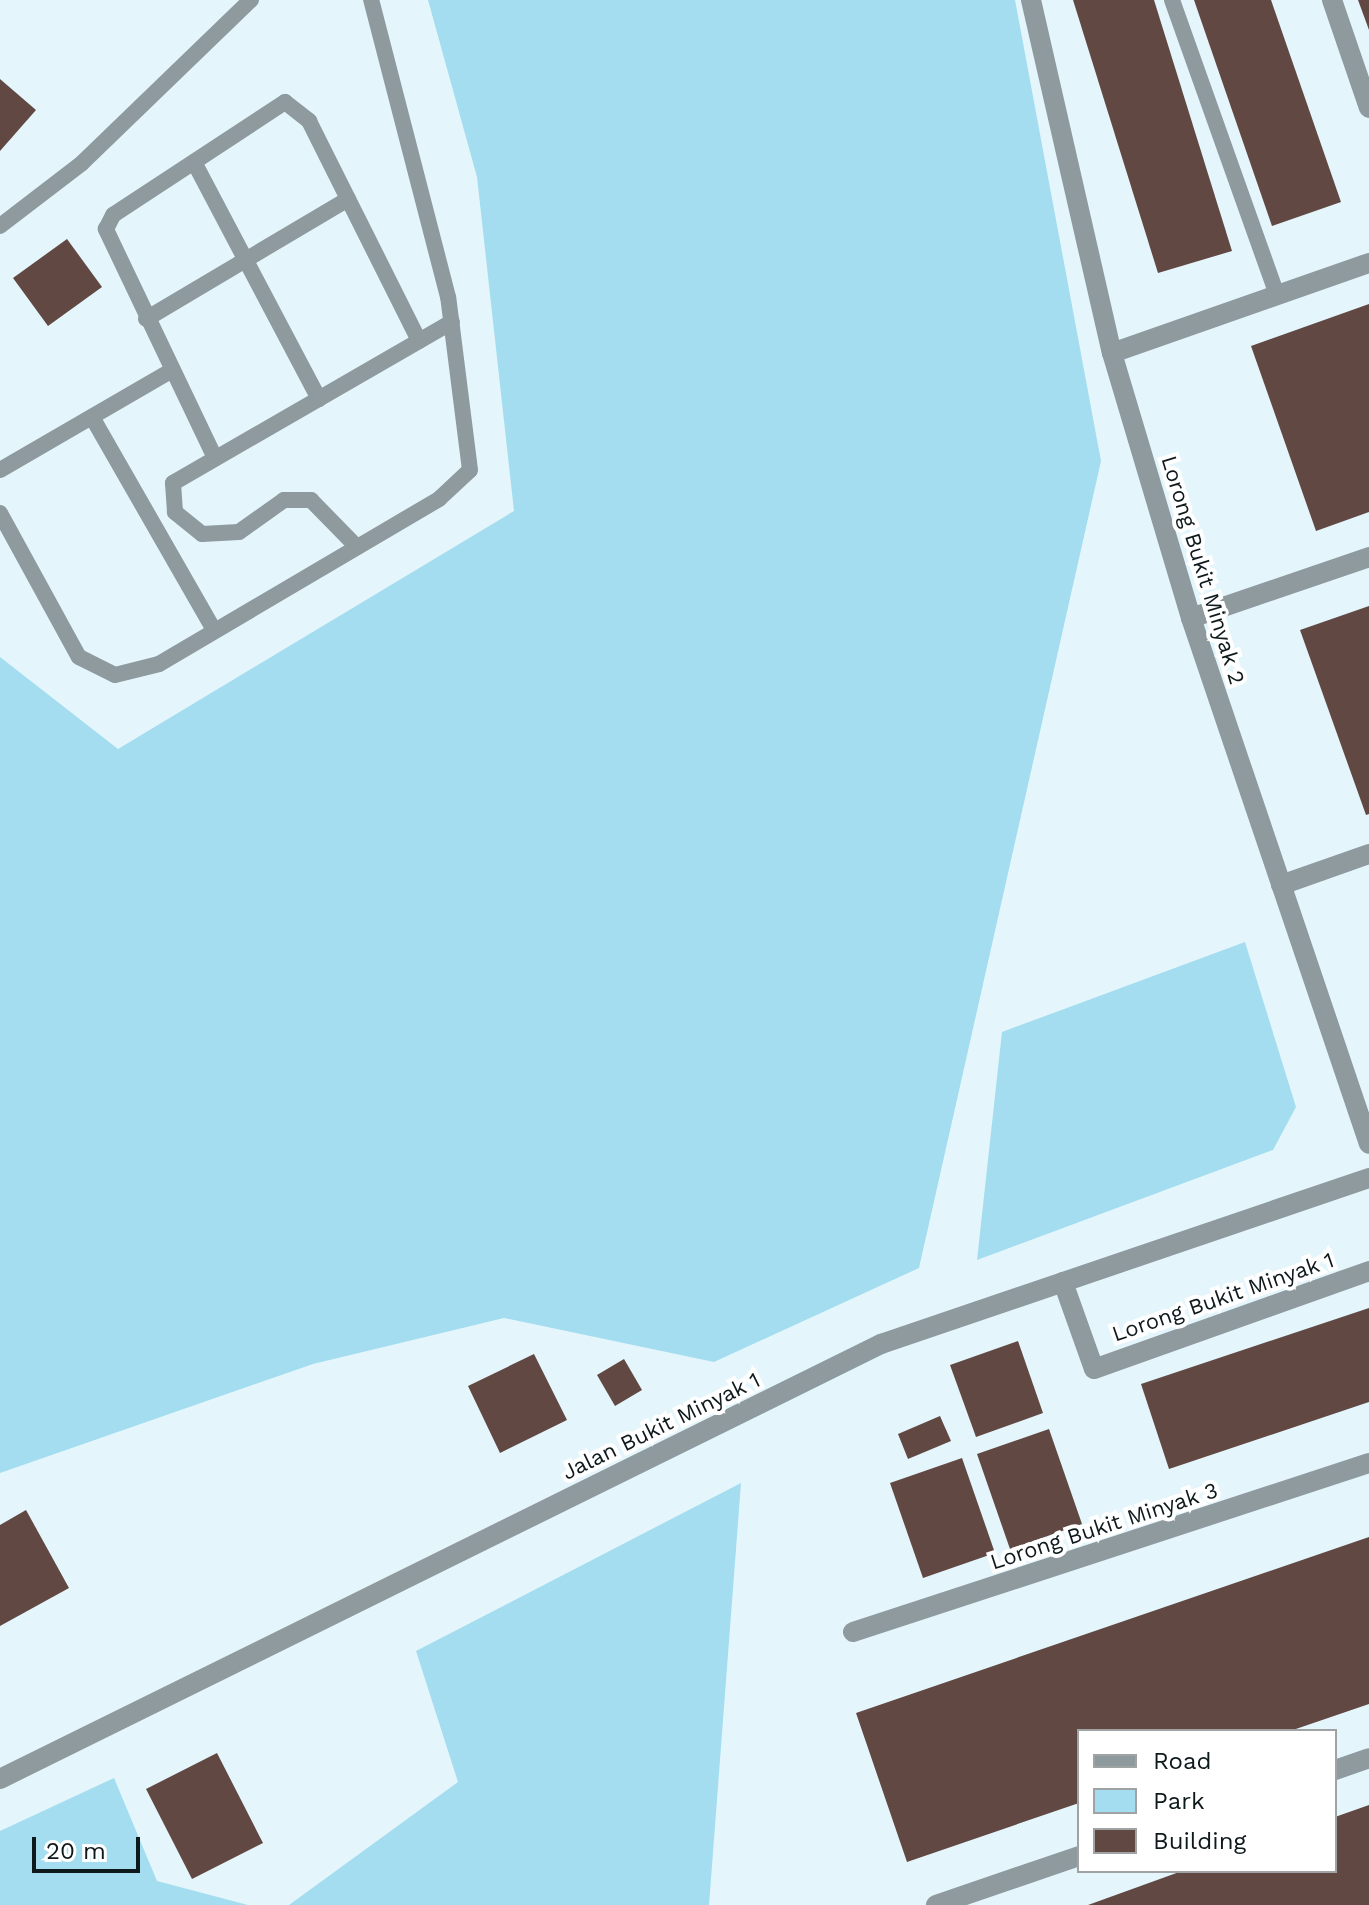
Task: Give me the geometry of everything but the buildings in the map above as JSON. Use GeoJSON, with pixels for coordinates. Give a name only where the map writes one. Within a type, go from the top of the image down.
{"type":"FeatureCollection","features":[{"type":"Feature","properties":{"kind":"street","name":"Lorong Bukit Minyak 2"},"geometry":{"type":"LineString","coordinates":[[1031,0],[1112,353],[1191,618],[1369,1144]]}},
{"type":"Feature","properties":{"kind":"street"},"geometry":{"type":"LineString","coordinates":[[1332,0],[1369,108]]}},
{"type":"Feature","properties":{"kind":"street"},"geometry":{"type":"LineString","coordinates":[[1112,353],[1369,263]]}},
{"type":"Feature","properties":{"kind":"street"},"geometry":{"type":"LineString","coordinates":[[1191,618],[1369,557]]}},
{"type":"Feature","properties":{"kind":"street"},"geometry":{"type":"LineString","coordinates":[[1281,885],[1369,854]]}},
{"type":"Feature","properties":{"kind":"street","name":"Jalan Bukit Minyak 1"},"geometry":{"type":"LineString","coordinates":[[0,1779],[881,1344],[1369,1178]]}},
{"type":"Feature","properties":{"kind":"street","name":"Lorong Bukit Minyak 1"},"geometry":{"type":"LineString","coordinates":[[1063,1282],[1094,1369],[1369,1271]]}},
{"type":"Feature","properties":{"kind":"street","name":"Lorong Bukit Minyak 3"},"geometry":{"type":"LineString","coordinates":[[853,1632],[1369,1463]]}},
{"type":"Feature","properties":{"kind":"street"},"geometry":{"type":"LineString","coordinates":[[1337,1769],[1369,1758]]}},
{"type":"Feature","properties":{"kind":"street"},"geometry":{"type":"LineString","coordinates":[[936,1905],[1077,1857]]}},
{"type":"Feature","properties":{"kind":"lane"},"geometry":{"type":"LineString","coordinates":[[0,226],[82,163],[251,0]]}},
{"type":"Feature","properties":{"kind":"lane"},"geometry":{"type":"LineString","coordinates":[[0,513],[79,657],[115,675],[159,664],[439,499],[470,470],[452,322],[371,0]]}},
{"type":"Feature","properties":{"kind":"lane"},"geometry":{"type":"LineString","coordinates":[[1172,0],[1277,295]]}},
{"type":"Feature","properties":{"kind":"lane"},"geometry":{"type":"LineString","coordinates":[[215,458],[146,319],[106,229],[113,215],[285,102],[309,121],[419,341]]}},
{"type":"Feature","properties":{"kind":"lane"},"geometry":{"type":"LineString","coordinates":[[194,162],[319,399]]}},
{"type":"Feature","properties":{"kind":"lane"},"geometry":{"type":"LineString","coordinates":[[146,319],[348,199]]}},
{"type":"Feature","properties":{"kind":"lane"},"geometry":{"type":"LineString","coordinates":[[356,546],[311,500],[284,500],[239,532],[202,534],[175,512],[173,483],[452,322]]}},
{"type":"Feature","properties":{"kind":"lane"},"geometry":{"type":"LineString","coordinates":[[0,470],[171,371]]}},
{"type":"Feature","properties":{"kind":"lane"},"geometry":{"type":"LineString","coordinates":[[92,417],[214,630]]}},
{"type":"Feature","properties":{"kind":"green space"},"geometry":{"type":"Polygon","coordinates":[[[428,0],[1015,0],[1101,461],[919,1268],[714,1362],[504,1318],[313,1364],[0,1473],[0,657],[118,749],[514,511],[477,177],[428,0]]]}},
{"type":"Feature","properties":{"kind":"green space"},"geometry":{"type":"Polygon","coordinates":[[[1245,942],[1296,1107],[1273,1150],[977,1260],[1002,1032],[1245,942]]]}},
{"type":"Feature","properties":{"kind":"green space"},"geometry":{"type":"Polygon","coordinates":[[[741,1483],[709,1905],[289,1905],[458,1782],[416,1651],[741,1483]]]}},
{"type":"Feature","properties":{"kind":"green space"},"geometry":{"type":"Polygon","coordinates":[[[114,1778],[157,1881],[248,1905],[0,1905],[0,1831],[114,1778]]]}}]}
